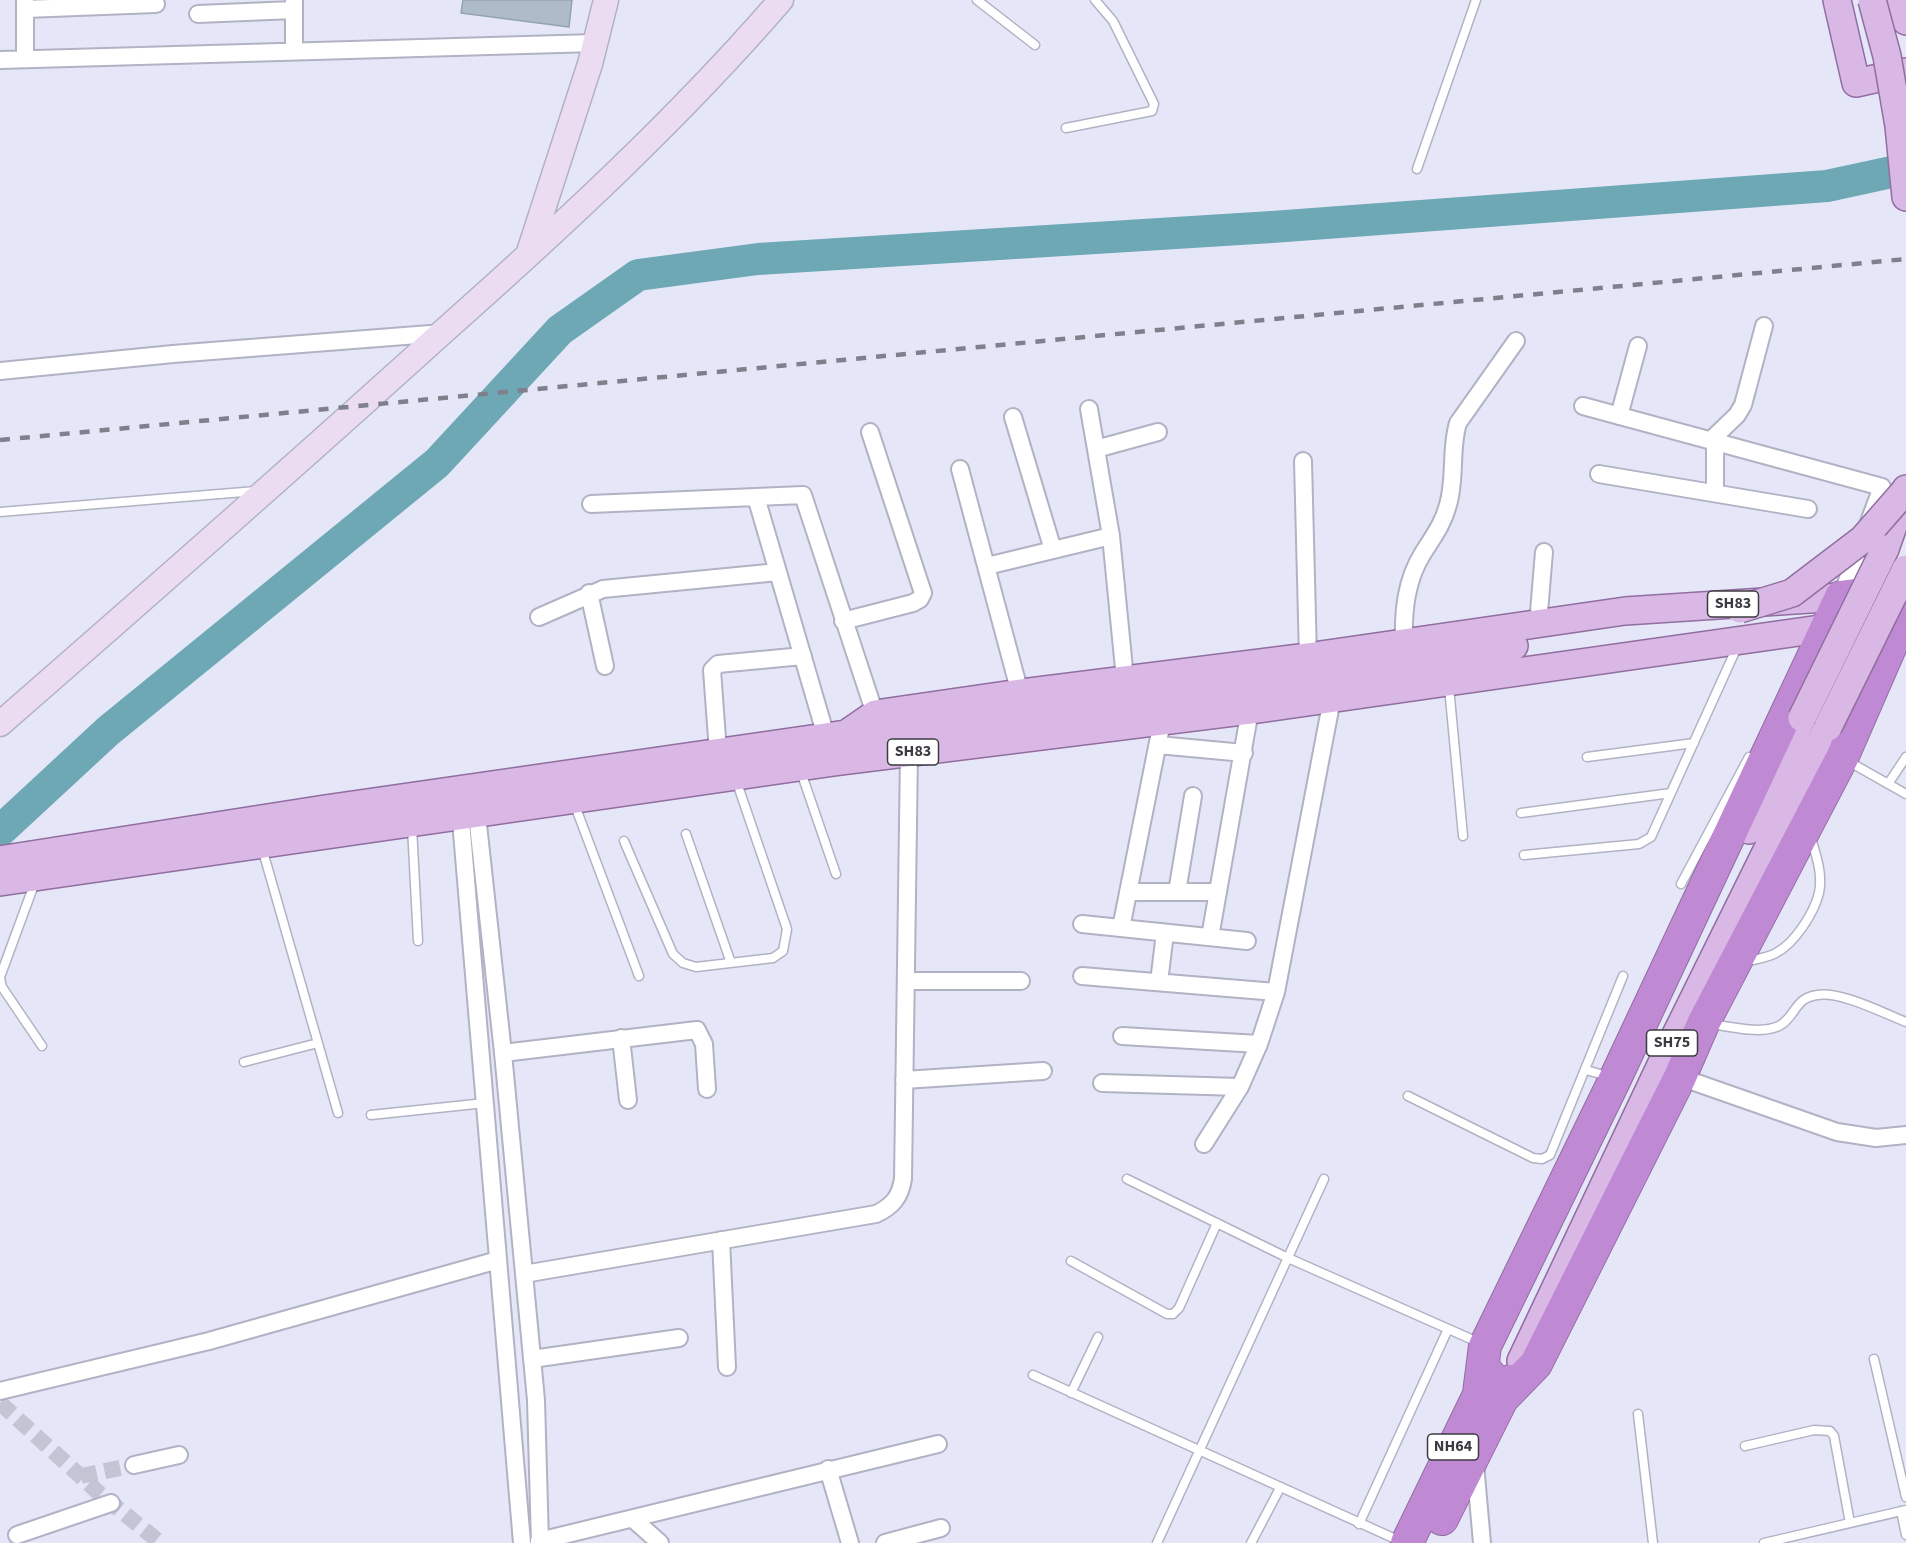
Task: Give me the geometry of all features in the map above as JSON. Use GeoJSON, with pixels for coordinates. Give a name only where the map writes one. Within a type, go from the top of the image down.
{"type":"FeatureCollection","features":[{"type":"Feature","properties":{"kind":"highway"},"geometry":{"type":"LineString","coordinates":[[1502,1352],[1615,1078],[1840,597],[1906,589]]}},
{"type":"Feature","properties":{"kind":"highway"},"geometry":{"type":"LineString","coordinates":[[1490,1396],[1536,1364],[1680,1077],[1703,1024],[1842,758],[1904,622],[1827,628]]}},
{"type":"Feature","properties":{"kind":"highway","name":"NH64"},"geometry":{"type":"LineString","coordinates":[[1430,1543],[1474,1454],[1502,1352]]}},
{"type":"Feature","properties":{"kind":"highway","name":"NH64"},"geometry":{"type":"LineString","coordinates":[[1406,1543],[1490,1396]]}},
{"type":"Feature","properties":{"kind":"main road"},"geometry":{"type":"LineString","coordinates":[[1837,0],[1856,83],[1906,72]]}},
{"type":"Feature","properties":{"kind":"main road"},"geometry":{"type":"LineString","coordinates":[[1872,0],[1887,56],[1899,126],[1906,197]]}},
{"type":"Feature","properties":{"kind":"main road"},"geometry":{"type":"LineString","coordinates":[[1900,0],[1906,21]]}},
{"type":"Feature","properties":{"kind":"main road"},"geometry":{"type":"LineString","coordinates":[[836,735],[973,727],[1057,712],[1690,620],[1740,609],[1792,592],[1863,539],[1906,490]]}},
{"type":"Feature","properties":{"kind":"main road","name":"SH75"},"geometry":{"type":"LineString","coordinates":[[1502,1352],[1776,731],[1889,540],[1906,490]]}},
{"type":"Feature","properties":{"kind":"main road","name":"SH75"},"geometry":{"type":"LineString","coordinates":[[1502,1352],[1671,1045],[1906,569]]}},
{"type":"Feature","properties":{"kind":"main road","name":"SH83"},"geometry":{"type":"LineString","coordinates":[[0,860],[467,801],[718,752],[836,735],[875,714],[1020,693],[1308,657],[1625,610],[1840,597]]}},
{"type":"Feature","properties":{"kind":"main road","name":"SH83"},"geometry":{"type":"LineString","coordinates":[[0,882],[412,822],[467,801],[572,800],[909,753],[1160,733],[1250,710],[1827,628]]}},
{"type":"Feature","properties":{"kind":"street"},"geometry":{"type":"LineString","coordinates":[[528,257],[595,43],[606,0]]}},
{"type":"Feature","properties":{"kind":"street"},"geometry":{"type":"LineString","coordinates":[[0,724],[268,490],[528,257],[735,54],[781,0]]}},
{"type":"Feature","properties":{"kind":"street"},"geometry":{"type":"LineString","coordinates":[[25,59],[25,4],[156,4]]}},
{"type":"Feature","properties":{"kind":"street"},"geometry":{"type":"LineString","coordinates":[[198,14],[294,5],[294,51]]}},
{"type":"Feature","properties":{"kind":"street"},"geometry":{"type":"LineString","coordinates":[[0,60],[595,43]]}},
{"type":"Feature","properties":{"kind":"street"},"geometry":{"type":"LineString","coordinates":[[1715,493],[1713,441],[1743,405],[1764,326]]}},
{"type":"Feature","properties":{"kind":"street"},"geometry":{"type":"LineString","coordinates":[[0,371],[173,354],[443,333]]}},
{"type":"Feature","properties":{"kind":"street"},"geometry":{"type":"LineString","coordinates":[[1404,642],[1406,596],[1412,574],[1440,526],[1451,496],[1454,435],[1458,423],[1516,341]]}},
{"type":"Feature","properties":{"kind":"street"},"geometry":{"type":"LineString","coordinates":[[1619,416],[1638,346]]}},
{"type":"Feature","properties":{"kind":"street"},"geometry":{"type":"LineString","coordinates":[[1583,406],[1882,487],[1840,597]]}},
{"type":"Feature","properties":{"kind":"street"},"geometry":{"type":"LineString","coordinates":[[1089,409],[1111,536],[1125,680]]}},
{"type":"Feature","properties":{"kind":"street"},"geometry":{"type":"LineString","coordinates":[[1013,417],[1053,550]]}},
{"type":"Feature","properties":{"kind":"street"},"geometry":{"type":"LineString","coordinates":[[843,621],[913,603],[920,599],[923,592],[870,432]]}},
{"type":"Feature","properties":{"kind":"street"},"geometry":{"type":"LineString","coordinates":[[1096,449],[1158,432]]}},
{"type":"Feature","properties":{"kind":"street"},"geometry":{"type":"LineString","coordinates":[[1303,461],[1308,657]]}},
{"type":"Feature","properties":{"kind":"street"},"geometry":{"type":"LineString","coordinates":[[960,470],[1020,693]]}},
{"type":"Feature","properties":{"kind":"street"},"geometry":{"type":"LineString","coordinates":[[1599,474],[1808,509]]}},
{"type":"Feature","properties":{"kind":"street"},"geometry":{"type":"LineString","coordinates":[[591,504],[803,495],[875,714]]}},
{"type":"Feature","properties":{"kind":"street"},"geometry":{"type":"LineString","coordinates":[[756,497],[802,656],[836,735]]}},
{"type":"Feature","properties":{"kind":"street"},"geometry":{"type":"LineString","coordinates":[[987,566],[1111,536]]}},
{"type":"Feature","properties":{"kind":"street"},"geometry":{"type":"LineString","coordinates":[[1538,624],[1544,552]]}},
{"type":"Feature","properties":{"kind":"street"},"geometry":{"type":"LineString","coordinates":[[539,617],[589,593],[603,589],[778,572]]}},
{"type":"Feature","properties":{"kind":"street"},"geometry":{"type":"LineString","coordinates":[[589,593],[605,666]]}},
{"type":"Feature","properties":{"kind":"street"},"geometry":{"type":"LineString","coordinates":[[718,752],[712,670],[718,664],[802,656]]}},
{"type":"Feature","properties":{"kind":"street"},"geometry":{"type":"LineString","coordinates":[[1204,1144],[1240,1087],[1259,1044],[1276,992],[1332,699]]}},
{"type":"Feature","properties":{"kind":"street"},"geometry":{"type":"LineString","coordinates":[[1210,937],[1250,710]]}},
{"type":"Feature","properties":{"kind":"street"},"geometry":{"type":"LineString","coordinates":[[1121,928],[1160,733],[1244,753]]}},
{"type":"Feature","properties":{"kind":"street"},"geometry":{"type":"LineString","coordinates":[[524,1274],[876,1214],[894,1203],[903,1179],[909,753]]}},
{"type":"Feature","properties":{"kind":"street"},"geometry":{"type":"LineString","coordinates":[[1176,892],[1193,796]]}},
{"type":"Feature","properties":{"kind":"street"},"geometry":{"type":"LineString","coordinates":[[467,801],[503,1053],[536,1400],[539,1542],[588,1537],[633,1519],[828,1469],[938,1444]]}},
{"type":"Feature","properties":{"kind":"street"},"geometry":{"type":"LineString","coordinates":[[467,801],[485,1103],[522,1543]]}},
{"type":"Feature","properties":{"kind":"street"},"geometry":{"type":"LineString","coordinates":[[1128,892],[1218,891]]}},
{"type":"Feature","properties":{"kind":"street"},"geometry":{"type":"LineString","coordinates":[[1082,924],[1247,941]]}},
{"type":"Feature","properties":{"kind":"street"},"geometry":{"type":"LineString","coordinates":[[1159,982],[1165,933]]}},
{"type":"Feature","properties":{"kind":"street"},"geometry":{"type":"LineString","coordinates":[[1082,976],[1276,992]]}},
{"type":"Feature","properties":{"kind":"street"},"geometry":{"type":"LineString","coordinates":[[906,981],[1021,981]]}},
{"type":"Feature","properties":{"kind":"street"},"geometry":{"type":"LineString","coordinates":[[503,1053],[697,1030],[704,1044],[707,1089]]}},
{"type":"Feature","properties":{"kind":"street"},"geometry":{"type":"LineString","coordinates":[[1122,1036],[1259,1044]]}},
{"type":"Feature","properties":{"kind":"street"},"geometry":{"type":"LineString","coordinates":[[621,1038],[628,1100]]}},
{"type":"Feature","properties":{"kind":"street"},"geometry":{"type":"LineString","coordinates":[[904,1080],[1043,1071]]}},
{"type":"Feature","properties":{"kind":"street"},"geometry":{"type":"LineString","coordinates":[[1680,1077],[1837,1132],[1875,1138],[1906,1135]]}},
{"type":"Feature","properties":{"kind":"street"},"geometry":{"type":"LineString","coordinates":[[1102,1083],[1240,1087]]}},
{"type":"Feature","properties":{"kind":"street"},"geometry":{"type":"LineString","coordinates":[[721,1240],[727,1367]]}},
{"type":"Feature","properties":{"kind":"street"},"geometry":{"type":"LineString","coordinates":[[0,1391],[208,1341],[498,1260]]}},
{"type":"Feature","properties":{"kind":"street"},"geometry":{"type":"LineString","coordinates":[[532,1359],[679,1338]]}},
{"type":"Feature","properties":{"kind":"street"},"geometry":{"type":"LineString","coordinates":[[1474,1454],[1482,1543]]}},
{"type":"Feature","properties":{"kind":"street"},"geometry":{"type":"LineString","coordinates":[[134,1465],[179,1455]]}},
{"type":"Feature","properties":{"kind":"street"},"geometry":{"type":"LineString","coordinates":[[828,1469],[850,1543]]}},
{"type":"Feature","properties":{"kind":"street"},"geometry":{"type":"LineString","coordinates":[[17,1535],[111,1503]]}},
{"type":"Feature","properties":{"kind":"street"},"geometry":{"type":"LineString","coordinates":[[633,1519],[660,1543]]}},
{"type":"Feature","properties":{"kind":"street"},"geometry":{"type":"LineString","coordinates":[[885,1543],[941,1528]]}},
{"type":"Feature","properties":{"kind":"lane"},"geometry":{"type":"LineString","coordinates":[[977,0],[1035,45]]}},
{"type":"Feature","properties":{"kind":"lane"},"geometry":{"type":"LineString","coordinates":[[1066,128],[1152,111],[1154,104],[1113,21],[1095,0]]}},
{"type":"Feature","properties":{"kind":"lane"},"geometry":{"type":"LineString","coordinates":[[1417,169],[1476,0]]}},
{"type":"Feature","properties":{"kind":"lane"},"geometry":{"type":"LineString","coordinates":[[0,512],[268,490]]}},
{"type":"Feature","properties":{"kind":"lane"},"geometry":{"type":"LineString","coordinates":[[1524,855],[1646,842],[1651,837],[1741,640]]}},
{"type":"Feature","properties":{"kind":"lane"},"geometry":{"type":"LineString","coordinates":[[1449,683],[1463,836]]}},
{"type":"Feature","properties":{"kind":"lane"},"geometry":{"type":"LineString","coordinates":[[1681,884],[1776,731]]}},
{"type":"Feature","properties":{"kind":"lane"},"geometry":{"type":"LineString","coordinates":[[1587,758],[1694,743]]}},
{"type":"Feature","properties":{"kind":"lane"},"geometry":{"type":"LineString","coordinates":[[1888,784],[1906,757]]}},
{"type":"Feature","properties":{"kind":"lane"},"geometry":{"type":"LineString","coordinates":[[1842,758],[1906,794]]}},
{"type":"Feature","properties":{"kind":"lane"},"geometry":{"type":"LineString","coordinates":[[800,767],[836,874]]}},
{"type":"Feature","properties":{"kind":"lane"},"geometry":{"type":"LineString","coordinates":[[624,842],[673,954],[683,963],[696,967],[773,958],[783,951],[787,929],[734,776]]}},
{"type":"Feature","properties":{"kind":"lane"},"geometry":{"type":"LineString","coordinates":[[1521,813],[1671,793]]}},
{"type":"Feature","properties":{"kind":"lane"},"geometry":{"type":"LineString","coordinates":[[572,800],[639,976]]}},
{"type":"Feature","properties":{"kind":"lane"},"geometry":{"type":"LineString","coordinates":[[412,822],[418,941]]}},
{"type":"Feature","properties":{"kind":"lane"},"geometry":{"type":"LineString","coordinates":[[1733,966],[1776,953],[1790,943],[1802,926],[1819,893],[1820,879],[1819,863],[1807,825]]}},
{"type":"Feature","properties":{"kind":"lane"},"geometry":{"type":"LineString","coordinates":[[686,834],[731,963]]}},
{"type":"Feature","properties":{"kind":"lane"},"geometry":{"type":"LineString","coordinates":[[261,845],[338,1113]]}},
{"type":"Feature","properties":{"kind":"lane"},"geometry":{"type":"LineString","coordinates":[[37,877],[0,978],[2,987],[42,1046]]}},
{"type":"Feature","properties":{"kind":"lane"},"geometry":{"type":"LineString","coordinates":[[1408,1096],[1533,1158],[1542,1159],[1550,1155],[1623,976]]}},
{"type":"Feature","properties":{"kind":"lane"},"geometry":{"type":"LineString","coordinates":[[1703,1024],[1764,1030],[1780,1025],[1800,1000],[1818,995],[1836,996],[1906,1022]]}},
{"type":"Feature","properties":{"kind":"lane"},"geometry":{"type":"LineString","coordinates":[[244,1062],[318,1043]]}},
{"type":"Feature","properties":{"kind":"lane"},"geometry":{"type":"LineString","coordinates":[[1586,1070],[1615,1078]]}},
{"type":"Feature","properties":{"kind":"lane"},"geometry":{"type":"LineString","coordinates":[[371,1115],[485,1103]]}},
{"type":"Feature","properties":{"kind":"lane"},"geometry":{"type":"LineString","coordinates":[[1127,1179],[1288,1258],[1502,1352]]}},
{"type":"Feature","properties":{"kind":"lane"},"geometry":{"type":"LineString","coordinates":[[1157,1543],[1324,1179]]}},
{"type":"Feature","properties":{"kind":"lane"},"geometry":{"type":"LineString","coordinates":[[1071,1261],[1167,1314],[1173,1314],[1179,1308],[1217,1223]]}},
{"type":"Feature","properties":{"kind":"lane"},"geometry":{"type":"LineString","coordinates":[[1359,1524],[1448,1329]]}},
{"type":"Feature","properties":{"kind":"lane"},"geometry":{"type":"LineString","coordinates":[[1071,1393],[1098,1337]]}},
{"type":"Feature","properties":{"kind":"lane"},"geometry":{"type":"LineString","coordinates":[[1874,1359],[1906,1497]]}},
{"type":"Feature","properties":{"kind":"lane"},"geometry":{"type":"LineString","coordinates":[[1033,1375],[1199,1452],[1406,1543]]}},
{"type":"Feature","properties":{"kind":"lane"},"geometry":{"type":"LineString","coordinates":[[1638,1414],[1653,1543]]}},
{"type":"Feature","properties":{"kind":"lane"},"geometry":{"type":"LineString","coordinates":[[1745,1446],[1814,1430],[1830,1431],[1834,1436],[1850,1523]]}},
{"type":"Feature","properties":{"kind":"lane"},"geometry":{"type":"LineString","coordinates":[[1251,1543],[1280,1488]]}},
{"type":"Feature","properties":{"kind":"lane"},"geometry":{"type":"LineString","coordinates":[[1766,1543],[1903,1510],[1906,1535]]}},
{"type":"Feature","properties":{"kind":"building"},"geometry":{"type":"Polygon","coordinates":[[[463,0],[572,0],[569,27],[461,13],[463,0]]]}},
{"type":"Feature","properties":{"kind":"waterway"},"geometry":{"type":"LineString","coordinates":[[0,831],[108,731],[437,463],[560,330],[638,275],[758,259],[1272,227],[1827,186],[1906,169]]}},
{"type":"Feature","properties":{"kind":"tunnel"},"geometry":{"type":"LineString","coordinates":[[0,1403],[100,1494],[157,1540]]}},
{"type":"Feature","properties":{"kind":"tunnel"},"geometry":{"type":"LineString","coordinates":[[81,1476],[134,1465]]}},
{"type":"Feature","properties":{"kind":"railway"},"geometry":{"type":"LineString","coordinates":[[0,440],[1906,259]]}}]}
